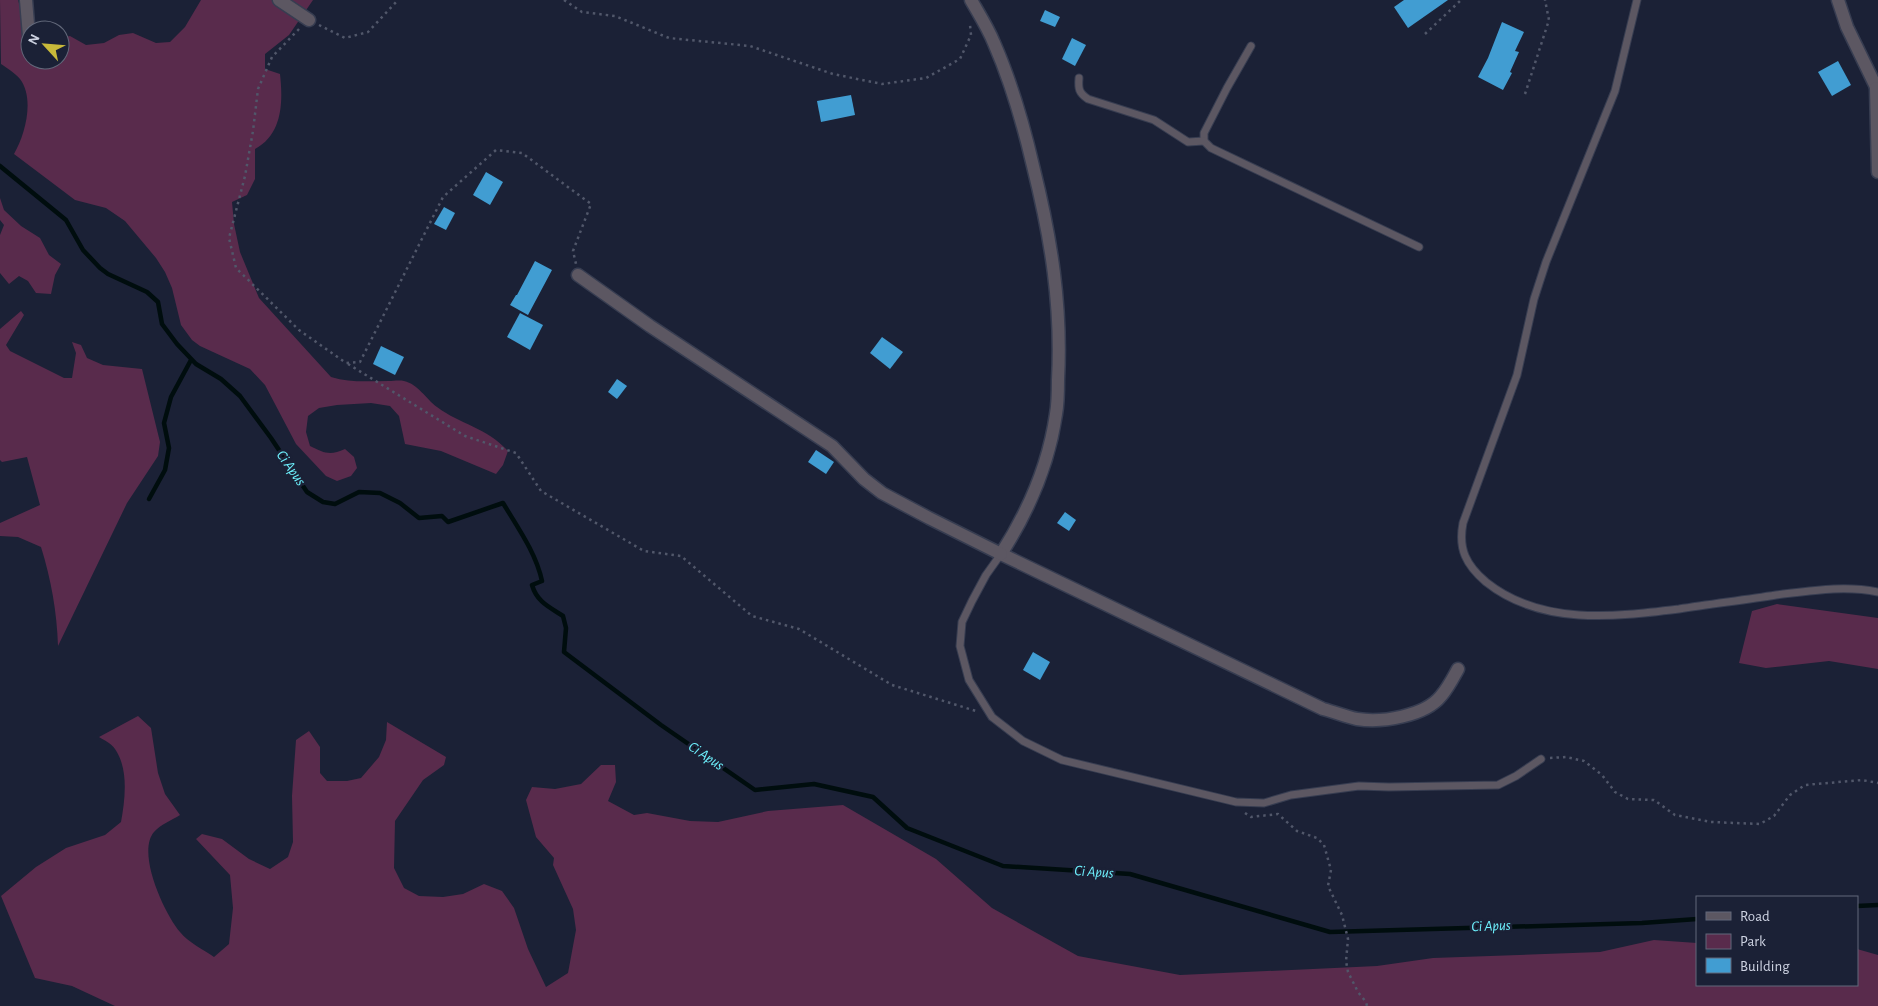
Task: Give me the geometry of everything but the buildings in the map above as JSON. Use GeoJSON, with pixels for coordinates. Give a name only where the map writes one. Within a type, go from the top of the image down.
{"type":"FeatureCollection","features":[{"type":"Feature","properties":{"kind":"street"},"geometry":{"type":"LineString","coordinates":[[26,0],[28,20]]}},
{"type":"Feature","properties":{"kind":"street"},"geometry":{"type":"LineString","coordinates":[[279,0],[308,20]]}},
{"type":"Feature","properties":{"kind":"street"},"geometry":{"type":"LineString","coordinates":[[971,0],[994,42],[1018,102],[1049,239],[1057,286],[1060,342],[1056,414],[1043,467],[1025,512],[1000,554]]}},
{"type":"Feature","properties":{"kind":"street"},"geometry":{"type":"LineString","coordinates":[[1838,0],[1846,27],[1877,90],[1878,172]]}},
{"type":"Feature","properties":{"kind":"street"},"geometry":{"type":"LineString","coordinates":[[578,275],[650,326],[832,446],[864,479],[882,492],[1000,554],[1324,709],[1358,719],[1376,720],[1408,716],[1423,709],[1440,697],[1458,669]]}},
{"type":"Feature","properties":{"kind":"lane"},"geometry":{"type":"LineString","coordinates":[[1637,0],[1614,91],[1546,262],[1534,298],[1517,374],[1463,523],[1461,547],[1468,562],[1493,587],[1526,605],[1570,615],[1621,616],[1816,590],[1863,589],[1878,592]]}},
{"type":"Feature","properties":{"kind":"lane"},"geometry":{"type":"LineString","coordinates":[[1251,46],[1226,88],[1204,133],[1204,141],[1211,148],[1419,247]]}},
{"type":"Feature","properties":{"kind":"lane"},"geometry":{"type":"LineString","coordinates":[[1079,78],[1078,90],[1080,94],[1088,99],[1154,120],[1188,142],[1204,141]]}},
{"type":"Feature","properties":{"kind":"lane"},"geometry":{"type":"LineString","coordinates":[[1000,554],[986,575],[962,622],[960,646],[969,680],[992,717],[1023,741],[1062,760],[1236,802],[1264,802],[1291,795],[1360,786],[1498,785],[1516,776],[1541,759]]}},
{"type":"Feature","properties":{"kind":"path"},"geometry":{"type":"LineString","coordinates":[[398,0],[368,32],[345,38],[308,20],[272,57],[258,89],[248,158],[229,238],[236,268],[300,330],[346,363],[465,436],[516,453],[541,490],[644,551],[681,556],[752,616],[799,630],[892,685],[992,717]]}},
{"type":"Feature","properties":{"kind":"path"},"geometry":{"type":"LineString","coordinates":[[564,0],[582,12],[615,16],[669,38],[750,46],[833,74],[882,84],[926,78],[960,59],[971,34],[969,17]]}},
{"type":"Feature","properties":{"kind":"path"},"geometry":{"type":"LineString","coordinates":[[1425,34],[1461,0]]}},
{"type":"Feature","properties":{"kind":"path"},"geometry":{"type":"LineString","coordinates":[[1525,94],[1549,20],[1545,0]]}},
{"type":"Feature","properties":{"kind":"path"},"geometry":{"type":"LineString","coordinates":[[346,363],[360,362],[442,197],[496,150],[522,153],[591,204],[573,251],[578,275]]}},
{"type":"Feature","properties":{"kind":"path"},"geometry":{"type":"LineString","coordinates":[[1541,759],[1566,757],[1584,761],[1602,775],[1615,792],[1628,799],[1654,800],[1675,815],[1711,822],[1760,824],[1774,816],[1790,795],[1805,785],[1862,780],[1878,783]]}},
{"type":"Feature","properties":{"kind":"path"},"geometry":{"type":"LineString","coordinates":[[1236,802],[1251,817],[1278,814],[1297,831],[1317,838],[1324,845],[1331,870],[1328,886],[1342,915],[1348,939],[1346,961],[1348,972],[1367,1006]]}},
{"type":"Feature","properties":{"kind":"green space"},"geometry":{"type":"Polygon","coordinates":[[[0,0],[18,0],[23,18],[26,20],[20,20],[20,70],[70,70],[70,36],[86,45],[104,43],[119,35],[133,33],[156,43],[170,42],[185,27],[201,0],[313,0],[289,35],[265,54],[265,69],[280,74],[281,106],[276,126],[271,135],[255,149],[255,179],[247,195],[232,202],[234,224],[240,252],[259,298],[331,377],[352,381],[402,381],[414,385],[437,407],[482,431],[508,451],[503,465],[496,474],[441,451],[405,444],[399,416],[390,406],[371,403],[319,408],[308,416],[306,432],[310,446],[327,453],[345,449],[354,457],[357,468],[351,476],[337,481],[326,476],[296,444],[265,385],[250,369],[200,346],[192,340],[181,325],[172,288],[165,272],[156,258],[125,221],[106,208],[75,200],[14,154],[25,127],[28,107],[27,96],[20,79],[1,64],[0,0]]]}},
{"type":"Feature","properties":{"kind":"green space"},"geometry":{"type":"Polygon","coordinates":[[[0,198],[4,210],[21,226],[40,238],[49,255],[61,264],[55,275],[51,294],[36,293],[28,281],[19,276],[9,284],[0,273],[0,235],[4,225],[0,220],[0,198]]]}},
{"type":"Feature","properties":{"kind":"green space"},"geometry":{"type":"Polygon","coordinates":[[[21,311],[24,315],[6,345],[10,351],[64,378],[72,378],[76,353],[72,342],[81,345],[87,358],[103,365],[142,369],[160,442],[158,456],[127,503],[58,646],[53,596],[41,547],[18,537],[0,536],[0,523],[40,505],[27,457],[2,462],[0,460],[0,329],[21,311]]]}},
{"type":"Feature","properties":{"kind":"green space"},"geometry":{"type":"Polygon","coordinates":[[[1777,604],[1878,618],[1878,669],[1829,661],[1766,668],[1739,663],[1752,611],[1777,604]]]}},
{"type":"Feature","properties":{"kind":"green space"},"geometry":{"type":"Polygon","coordinates":[[[138,716],[151,728],[158,773],[165,794],[180,815],[154,832],[149,842],[150,868],[160,898],[174,924],[183,936],[214,957],[229,944],[233,908],[230,875],[196,839],[202,834],[222,839],[249,859],[270,869],[288,857],[293,842],[292,796],[296,740],[309,731],[320,747],[320,773],[327,781],[347,781],[361,778],[379,757],[386,740],[387,722],[446,757],[444,765],[423,780],[395,821],[394,868],[404,888],[419,896],[443,897],[463,894],[484,884],[502,891],[514,908],[528,949],[546,987],[568,973],[576,930],[573,909],[553,865],[554,858],[536,837],[526,800],[532,787],[555,789],[581,784],[601,765],[615,765],[616,782],[608,801],[634,815],[647,813],[690,821],[718,822],[768,811],[843,805],[936,859],[992,908],[1078,956],[1180,975],[1377,966],[1433,958],[1600,952],[1654,940],[1696,943],[1696,986],[1858,986],[1858,949],[1878,955],[1878,1006],[115,1006],[72,986],[35,978],[1,896],[36,867],[66,848],[105,835],[121,822],[125,795],[122,766],[114,747],[99,737],[138,716]]]}},
{"type":"Feature","properties":{"kind":"waterway","name":"Ci Apus"},"geometry":{"type":"LineString","coordinates":[[0,166],[66,220],[83,250],[100,268],[108,274],[147,292],[158,302],[162,324],[177,344],[196,364],[221,379],[240,396],[307,492],[323,502],[335,504],[359,492],[380,493],[400,503],[419,518],[442,516],[448,522],[503,503],[526,541],[539,571],[542,581],[532,585],[534,591],[544,604],[563,616],[566,628],[564,652],[661,725],[755,790],[814,784],[873,797],[907,828],[1003,866],[1130,874],[1330,932],[1642,923],[1696,919]]}},
{"type":"Feature","properties":{"kind":"waterway"},"geometry":{"type":"LineString","coordinates":[[149,499],[165,470],[169,448],[164,423],[171,397],[191,360]]}},
{"type":"Feature","properties":{"kind":"waterway","name":"Ci Apus"},"geometry":{"type":"LineString","coordinates":[[1858,906],[1878,905]]}}]}
